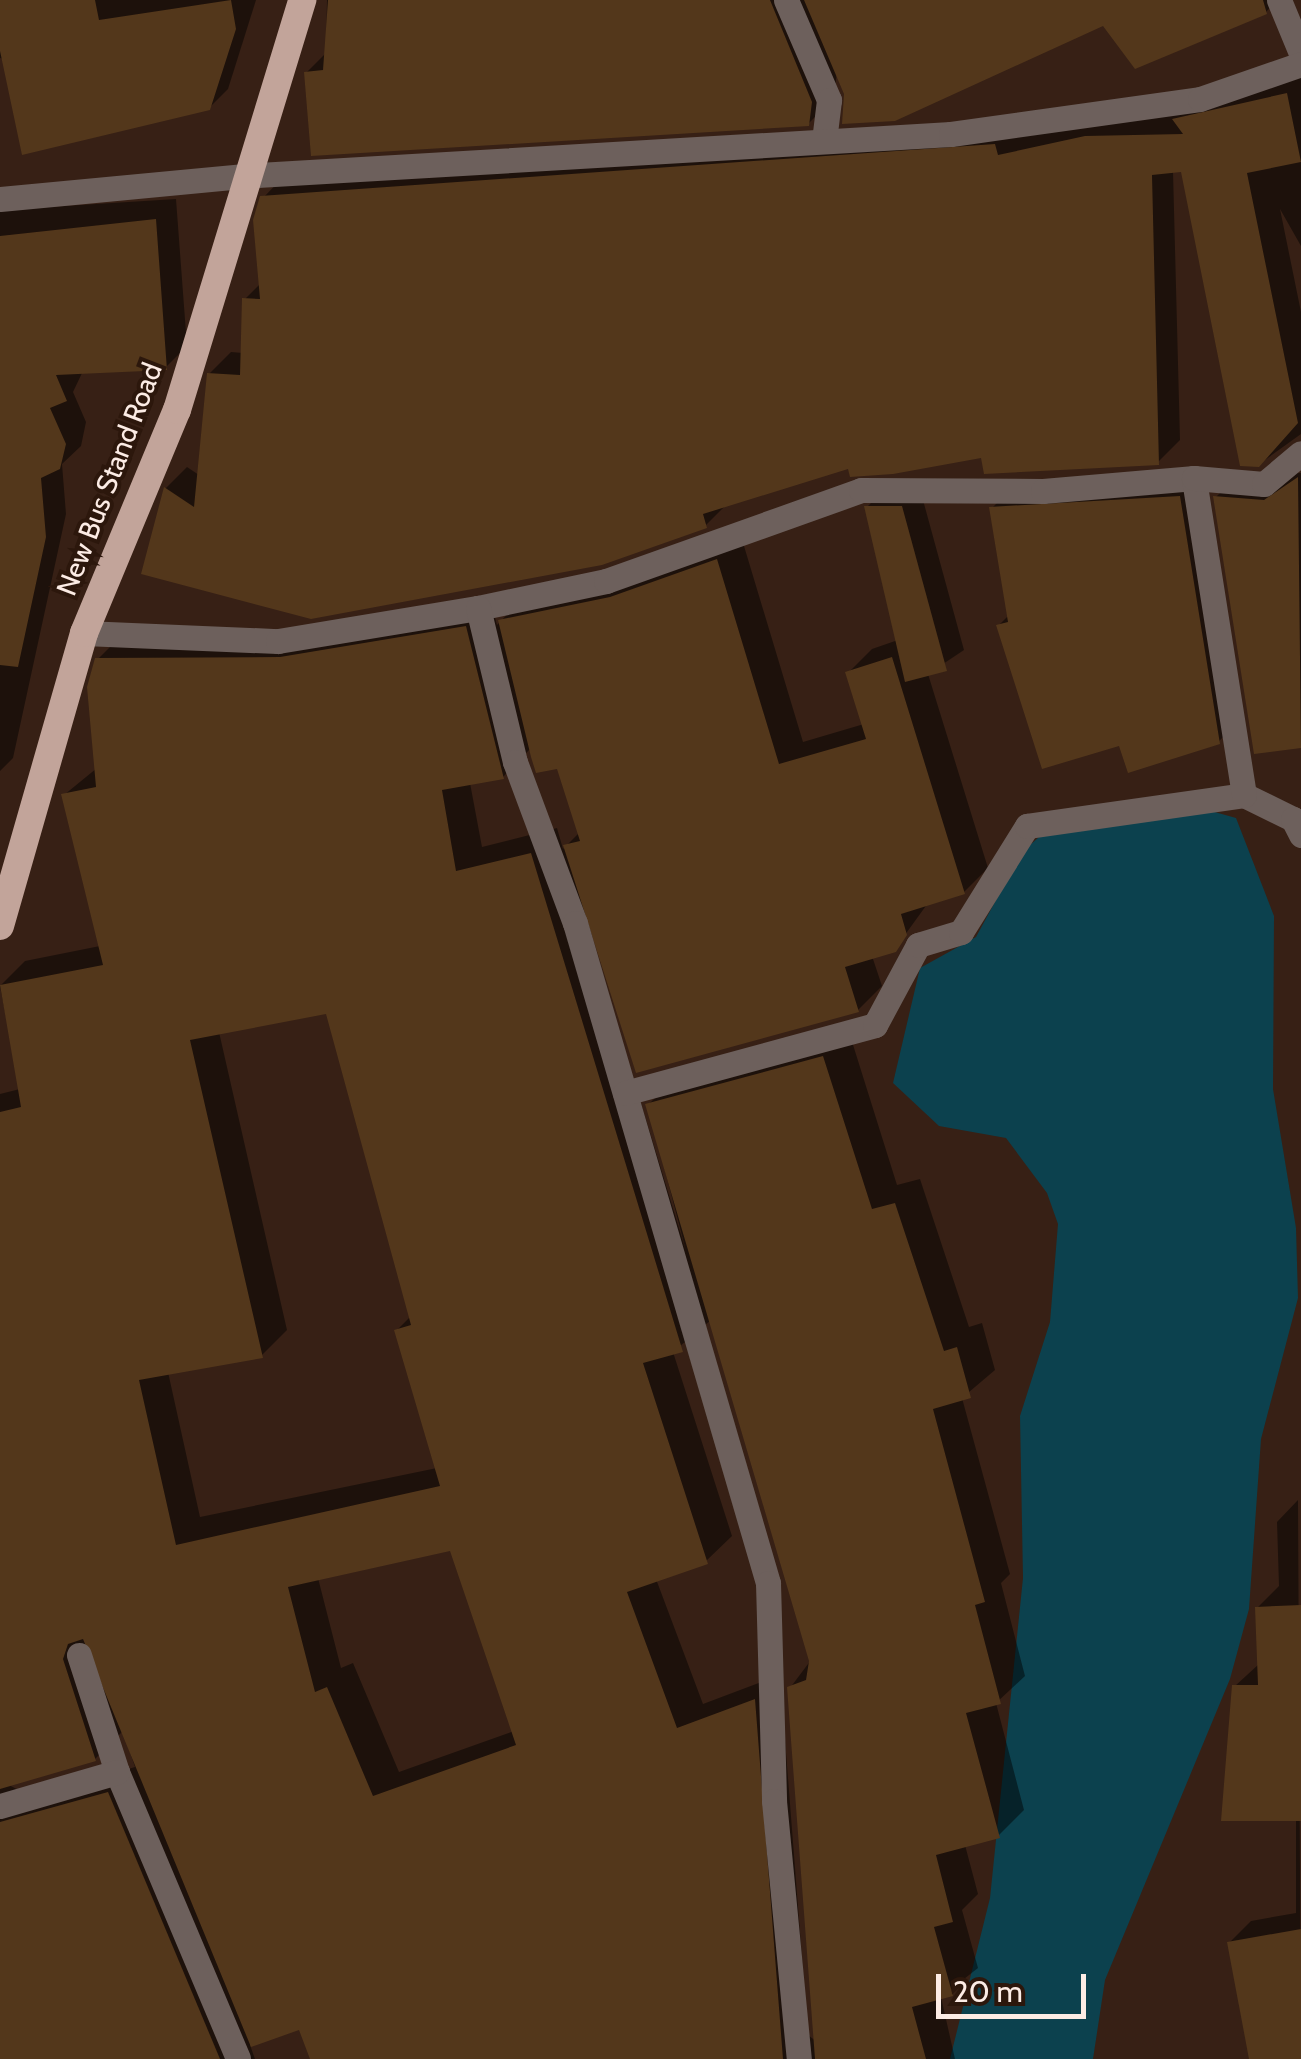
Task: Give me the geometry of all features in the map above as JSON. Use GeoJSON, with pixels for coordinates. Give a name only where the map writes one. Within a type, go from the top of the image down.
{"type":"FeatureCollection","features":[{"type":"Feature","properties":{"kind":"highway","name":"New Bus Stand Road"},"geometry":{"type":"LineString","coordinates":[[0,926],[84,633],[177,410],[242,176],[302,0]]}},
{"type":"Feature","properties":{"kind":"street"},"geometry":{"type":"LineString","coordinates":[[786,0],[829,100],[824,141]]}},
{"type":"Feature","properties":{"kind":"street"},"geometry":{"type":"LineString","coordinates":[[1279,0],[1301,52]]}},
{"type":"Feature","properties":{"kind":"street"},"geometry":{"type":"LineString","coordinates":[[0,199],[242,176],[952,134],[1200,100],[1301,64]]}},
{"type":"Feature","properties":{"kind":"street"},"geometry":{"type":"LineString","coordinates":[[84,633],[278,641],[478,608],[606,581],[861,490],[1043,491],[1194,478],[1264,484],[1301,454]]}},
{"type":"Feature","properties":{"kind":"street"},"geometry":{"type":"LineString","coordinates":[[1194,478],[1244,795]]}},
{"type":"Feature","properties":{"kind":"street"},"geometry":{"type":"LineString","coordinates":[[478,608],[515,762],[625,1093],[768,1583],[774,1800],[800,2059]]}},
{"type":"Feature","properties":{"kind":"street"},"geometry":{"type":"LineString","coordinates":[[625,1093],[876,1025],[918,945],[961,932],[1026,826],[1244,795],[1293,819],[1301,835]]}},
{"type":"Feature","properties":{"kind":"street"},"geometry":{"type":"LineString","coordinates":[[79,1655],[117,1772],[238,2059]]}},
{"type":"Feature","properties":{"kind":"street"},"geometry":{"type":"LineString","coordinates":[[0,1806],[117,1772]]}},
{"type":"Feature","properties":{"kind":"water"},"geometry":{"type":"Polygon","coordinates":[[[1204,809],[1236,818],[1274,916],[1273,1089],[1296,1228],[1298,1298],[1261,1439],[1249,1609],[1230,1679],[1105,1980],[1093,2059],[950,2059],[990,1898],[1023,1578],[1020,1416],[1050,1322],[1058,1224],[1047,1193],[1006,1138],[939,1126],[893,1083],[920,968],[976,937],[1022,852],[1047,830],[1204,809]]]}},
{"type":"Feature","properties":{"kind":"building"},"geometry":{"type":"Polygon","coordinates":[[[0,0],[95,0],[99,20],[231,0],[236,29],[210,110],[22,155],[0,51],[0,0]]]}},
{"type":"Feature","properties":{"kind":"building"},"geometry":{"type":"Polygon","coordinates":[[[328,0],[770,0],[812,102],[809,126],[311,156],[304,72],[323,70],[328,0]]]}},
{"type":"Feature","properties":{"kind":"building"},"geometry":{"type":"Polygon","coordinates":[[[804,0],[1263,0],[1267,14],[1135,69],[1103,26],[895,121],[842,124],[844,94],[804,0]]]}},
{"type":"Feature","properties":{"kind":"building"},"geometry":{"type":"Polygon","coordinates":[[[1287,93],[1301,162],[1247,173],[1298,423],[1259,467],[1240,466],[1181,172],[1152,175],[1159,465],[984,474],[981,458],[893,474],[850,477],[848,469],[703,514],[707,528],[602,565],[311,619],[141,574],[164,487],[194,507],[207,373],[240,375],[242,298],[260,299],[253,220],[260,196],[995,144],[998,155],[1085,136],[1183,134],[1172,119],[1287,93]]]}},
{"type":"Feature","properties":{"kind":"building"},"geometry":{"type":"Polygon","coordinates":[[[156,219],[167,370],[56,375],[67,401],[50,408],[66,444],[60,469],[41,478],[46,537],[18,667],[0,665],[0,236],[156,219]]]}},
{"type":"Feature","properties":{"kind":"building"},"geometry":{"type":"Polygon","coordinates":[[[1298,477],[1301,748],[1254,754],[1213,496],[1264,500],[1298,477]]]}},
{"type":"Feature","properties":{"kind":"building"},"geometry":{"type":"Polygon","coordinates":[[[1180,496],[1220,744],[1128,773],[1119,746],[1042,769],[996,625],[1008,622],[989,507],[1180,496]]]}},
{"type":"Feature","properties":{"kind":"building"},"geometry":{"type":"Polygon","coordinates":[[[864,506],[902,506],[947,671],[905,682],[864,506]]]}},
{"type":"Feature","properties":{"kind":"building"},"geometry":{"type":"Polygon","coordinates":[[[717,559],[779,764],[866,739],[845,672],[892,657],[965,894],[901,914],[907,935],[896,952],[845,967],[859,1012],[636,1073],[563,845],[580,841],[557,769],[536,773],[498,620],[610,597],[717,559]]]}},
{"type":"Feature","properties":{"kind":"building"},"geometry":{"type":"Polygon","coordinates":[[[466,626],[504,779],[442,790],[456,871],[531,853],[683,1352],[643,1363],[708,1564],[627,1592],[677,1728],[755,1699],[783,2059],[310,2059],[299,2030],[251,2047],[83,1639],[68,1644],[63,1659],[96,1761],[0,1789],[0,1112],[21,1107],[0,985],[103,965],[61,794],[96,787],[87,687],[95,658],[280,657],[466,626]],[[326,1014],[190,1040],[263,1358],[139,1380],[176,1545],[440,1486],[394,1330],[411,1325],[326,1014]],[[450,1551],[288,1587],[315,1692],[327,1687],[373,1796],[516,1745],[450,1551]]]}},
{"type":"Feature","properties":{"kind":"building"},"geometry":{"type":"Polygon","coordinates":[[[823,1056],[872,1209],[895,1203],[944,1351],[957,1347],[971,1398],[933,1409],[985,1602],[975,1605],[1001,1704],[966,1713],[1000,1838],[936,1855],[953,1922],[934,1927],[953,1996],[912,2007],[926,2059],[815,2059],[787,1687],[806,1680],[809,1661],[645,1104],[823,1056]]]}},
{"type":"Feature","properties":{"kind":"building"},"geometry":{"type":"Polygon","coordinates":[[[1301,1605],[1301,1821],[1221,1821],[1232,1685],[1258,1685],[1255,1607],[1301,1605]]]}},
{"type":"Feature","properties":{"kind":"building"},"geometry":{"type":"Polygon","coordinates":[[[108,1792],[220,2059],[0,2059],[0,1822],[108,1792]]]}},
{"type":"Feature","properties":{"kind":"building"},"geometry":{"type":"Polygon","coordinates":[[[1301,1929],[1301,2059],[1249,2059],[1227,1942],[1301,1929]]]}}]}
